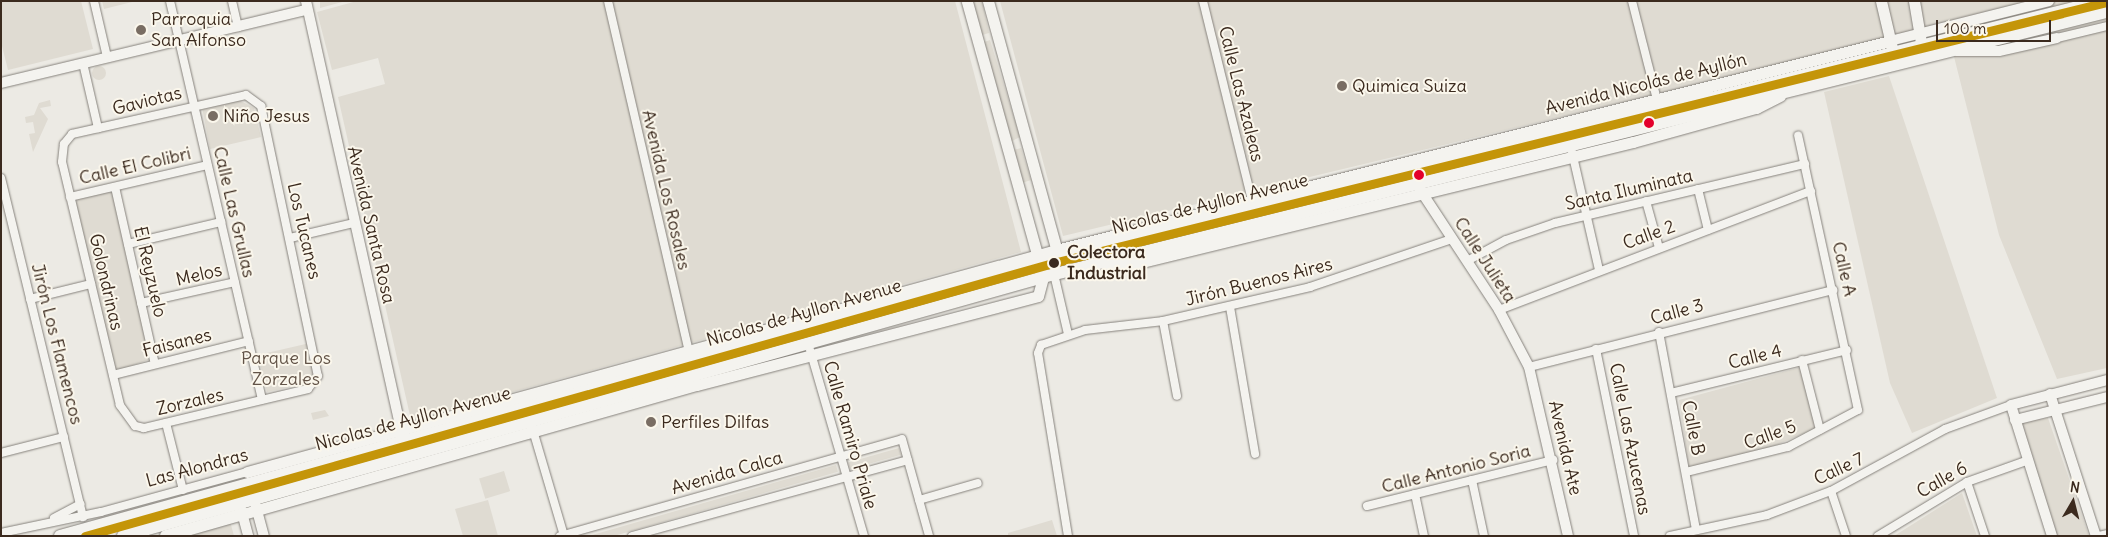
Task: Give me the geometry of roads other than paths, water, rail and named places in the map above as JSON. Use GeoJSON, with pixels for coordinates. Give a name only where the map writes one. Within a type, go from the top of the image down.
{"type":"FeatureCollection","features":[{"type":"Feature","properties":{"kind":"main road"},"geometry":{"type":"LineString","coordinates":[[967,1],[1006,144],[1050,265]]}},
{"type":"Feature","properties":{"kind":"main road"},"geometry":{"type":"LineString","coordinates":[[988,1],[1026,138],[1050,265]]}},
{"type":"Feature","properties":{"kind":"main road"},"geometry":{"type":"LineString","coordinates":[[1880,1],[1893,53]]}},
{"type":"Feature","properties":{"kind":"main road"},"geometry":{"type":"LineString","coordinates":[[1914,1],[1922,46]]}},
{"type":"Feature","properties":{"kind":"main road","name":"Nicolas de Ayllon Avenue"},"geometry":{"type":"LineString","coordinates":[[60,536],[85,522],[242,485],[402,435],[653,364],[692,369],[808,342],[1050,265],[1099,263],[1255,212],[1419,189],[1571,151],[1661,116],[1893,53],[2102,1]]}},
{"type":"Feature","properties":{"kind":"main road","name":"Nicolas de Ayllon Avenue"},"geometry":{"type":"LineString","coordinates":[[1922,46],[1955,50],[2024,20],[2107,12]]}},
{"type":"Feature","properties":{"kind":"main road"},"geometry":{"type":"LineString","coordinates":[[977,37],[997,33]]}},
{"type":"Feature","properties":{"kind":"main road","name":"Nicolas de Ayllon Avenue"},"geometry":{"type":"LineString","coordinates":[[124,536],[241,509],[532,426],[639,392],[692,369],[1050,265],[1410,173],[1661,116],[1800,87],[1893,53]]}},
{"type":"Feature","properties":{"kind":"main road","name":"Avenida Nicolás de Ayllón"},"geometry":{"type":"LineString","coordinates":[[1255,212],[1661,116]]}},
{"type":"Feature","properties":{"kind":"main road"},"geometry":{"type":"LineString","coordinates":[[1006,144],[1026,138]]}},
{"type":"Feature","properties":{"kind":"main road"},"geometry":{"type":"LineString","coordinates":[[1099,263],[1134,264],[1419,189]]}},
{"type":"Feature","properties":{"kind":"main road","name":"Nicolas de Ayllon Avenue"},"geometry":{"type":"LineString","coordinates":[[402,435],[633,378],[692,369],[812,356],[1038,296],[1050,265]]}},
{"type":"Feature","properties":{"kind":"main road","name":"Nicolas de Ayllon Avenue"},"geometry":{"type":"LineString","coordinates":[[255,505],[407,455],[601,411],[692,369],[955,295]]}},
{"type":"Feature","properties":{"kind":"main road"},"geometry":{"type":"LineString","coordinates":[[633,378],[653,364]]}},
{"type":"Feature","properties":{"kind":"main road"},"geometry":{"type":"LineString","coordinates":[[601,411],[639,392]]}},
{"type":"Feature","properties":{"kind":"main road","name":"Las Alondras"},"geometry":{"type":"LineString","coordinates":[[247,472],[402,435]]}},
{"type":"Feature","properties":{"kind":"main road"},"geometry":{"type":"LineString","coordinates":[[242,485],[247,472]]}},
{"type":"Feature","properties":{"kind":"main road"},"geometry":{"type":"LineString","coordinates":[[166,536],[241,509]]}},
{"type":"Feature","properties":{"kind":"main road"},"geometry":{"type":"LineString","coordinates":[[85,522],[102,512]]}},
{"type":"Feature","properties":{"kind":"street"},"geometry":{"type":"LineString","coordinates":[[94,1],[107,57]]}},
{"type":"Feature","properties":{"kind":"street","name":"Calle Las Grullas"},"geometry":{"type":"LineString","coordinates":[[170,1],[262,400]]}},
{"type":"Feature","properties":{"kind":"street"},"geometry":{"type":"LineString","coordinates":[[232,1],[238,27]]}},
{"type":"Feature","properties":{"kind":"street","name":"Avenida Los Rosales"},"geometry":{"type":"LineString","coordinates":[[608,1],[692,369]]}},
{"type":"Feature","properties":{"kind":"street","name":"Calle Las Azaleas"},"geometry":{"type":"LineString","coordinates":[[1203,1],[1255,212]]}},
{"type":"Feature","properties":{"kind":"street"},"geometry":{"type":"LineString","coordinates":[[1632,1],[1661,116]]}},
{"type":"Feature","properties":{"kind":"street"},"geometry":{"type":"LineString","coordinates":[[2024,20],[2049,1]]}},
{"type":"Feature","properties":{"kind":"street"},"geometry":{"type":"LineString","coordinates":[[1,83],[238,27],[306,6]]}},
{"type":"Feature","properties":{"kind":"street","name":"Avenida Santa Rosa"},"geometry":{"type":"LineString","coordinates":[[306,6],[407,455]]}},
{"type":"Feature","properties":{"kind":"street","name":"Nicolas de Ayllon Avenue"},"geometry":{"type":"LineString","coordinates":[[1955,50],[1999,51],[2107,26]]}},
{"type":"Feature","properties":{"kind":"street"},"geometry":{"type":"LineString","coordinates":[[83,63],[98,128]]}},
{"type":"Feature","properties":{"kind":"street","name":"Gaviotas"},"geometry":{"type":"LineString","coordinates":[[62,148],[69,136],[194,105],[246,95]]}},
{"type":"Feature","properties":{"kind":"street","name":"Los Tucanes"},"geometry":{"type":"LineString","coordinates":[[246,95],[260,106],[320,367],[316,381]]}},
{"type":"Feature","properties":{"kind":"street","name":"Calle A"},"geometry":{"type":"LineString","coordinates":[[1798,135],[1847,350],[1858,410]]}},
{"type":"Feature","properties":{"kind":"street","name":"Golondrinas"},"geometry":{"type":"LineString","coordinates":[[62,148],[70,197],[113,375],[127,421]]}},
{"type":"Feature","properties":{"kind":"street"},"geometry":{"type":"LineString","coordinates":[[1571,151],[1599,270]]}},
{"type":"Feature","properties":{"kind":"street","name":"Santa Iluminata"},"geometry":{"type":"LineString","coordinates":[[1467,262],[1528,232],[1646,201],[1805,164]]}},
{"type":"Feature","properties":{"kind":"street","name":"Calle El Colibri"},"geometry":{"type":"LineString","coordinates":[[70,197],[208,165]]}},
{"type":"Feature","properties":{"kind":"street","name":"Calle Julieta"},"geometry":{"type":"LineString","coordinates":[[1410,173],[1499,310],[1529,367]]}},
{"type":"Feature","properties":{"kind":"street","name":"Jirón Los Flamencos"},"geometry":{"type":"LineString","coordinates":[[1,178],[85,522]]}},
{"type":"Feature","properties":{"kind":"street","name":"El Reyzuelo"},"geometry":{"type":"LineString","coordinates":[[115,187],[155,364]]}},
{"type":"Feature","properties":{"kind":"street"},"geometry":{"type":"LineString","coordinates":[[1698,189],[1708,230]]}},
{"type":"Feature","properties":{"kind":"street","name":"Calle 2"},"geometry":{"type":"LineString","coordinates":[[1499,310],[1599,270],[1811,191]]}},
{"type":"Feature","properties":{"kind":"street"},"geometry":{"type":"LineString","coordinates":[[1646,201],[1659,248]]}},
{"type":"Feature","properties":{"kind":"street"},"geometry":{"type":"LineString","coordinates":[[128,244],[221,222]]}},
{"type":"Feature","properties":{"kind":"street"},"geometry":{"type":"LineString","coordinates":[[290,238],[354,223]]}},
{"type":"Feature","properties":{"kind":"street","name":"Jirón Buenos Aires"},"geometry":{"type":"LineString","coordinates":[[1068,536],[1038,353],[1041,345],[1068,334],[1163,321],[1230,307],[1324,283],[1452,239]]}},
{"type":"Feature","properties":{"kind":"street"},"geometry":{"type":"LineString","coordinates":[[1050,265],[1068,334]]}},
{"type":"Feature","properties":{"kind":"street","name":"Melos"},"geometry":{"type":"LineString","coordinates":[[141,303],[235,282]]}},
{"type":"Feature","properties":{"kind":"street"},"geometry":{"type":"LineString","coordinates":[[30,299],[91,284]]}},
{"type":"Feature","properties":{"kind":"street","name":"Calle 3"},"geometry":{"type":"LineString","coordinates":[[1529,367],[1659,332],[1833,290]]}},
{"type":"Feature","properties":{"kind":"street"},"geometry":{"type":"LineString","coordinates":[[1230,307],[1255,454]]}},
{"type":"Feature","properties":{"kind":"street"},"geometry":{"type":"LineString","coordinates":[[1163,321],[1178,396]]}},
{"type":"Feature","properties":{"kind":"street","name":"Calle B"},"geometry":{"type":"LineString","coordinates":[[1659,332],[1686,472],[1692,532]]}},
{"type":"Feature","properties":{"kind":"street","name":"Faisanes"},"geometry":{"type":"LineString","coordinates":[[113,375],[249,341]]}},
{"type":"Feature","properties":{"kind":"street","name":"Calle Ramiro Priale"},"geometry":{"type":"LineString","coordinates":[[808,342],[864,536]]}},
{"type":"Feature","properties":{"kind":"street","name":"Calle Las Azucenas"},"geometry":{"type":"LineString","coordinates":[[1596,348],[1634,536]]}},
{"type":"Feature","properties":{"kind":"street","name":"Calle 4"},"geometry":{"type":"LineString","coordinates":[[1671,393],[1847,350]]}},
{"type":"Feature","properties":{"kind":"street"},"geometry":{"type":"LineString","coordinates":[[1802,360],[1820,430]]}},
{"type":"Feature","properties":{"kind":"street","name":"Avenida Ate"},"geometry":{"type":"LineString","coordinates":[[1529,367],[1553,460],[1568,536]]}},
{"type":"Feature","properties":{"kind":"street"},"geometry":{"type":"LineString","coordinates":[[2052,536],[2026,460],[2011,404],[2107,380]]}},
{"type":"Feature","properties":{"kind":"street","name":"Zorzales"},"geometry":{"type":"LineString","coordinates":[[127,421],[144,428],[308,389],[316,381]]}},
{"type":"Feature","properties":{"kind":"street"},"geometry":{"type":"LineString","coordinates":[[2050,394],[2098,536],[2107,534]]}},
{"type":"Feature","properties":{"kind":"street"},"geometry":{"type":"LineString","coordinates":[[2015,420],[2107,397]]}},
{"type":"Feature","properties":{"kind":"street","name":"Calle 7"},"geometry":{"type":"LineString","coordinates":[[1670,536],[1767,515],[1831,491],[1945,429],[2011,404]]}},
{"type":"Feature","properties":{"kind":"street","name":"Calle 5"},"geometry":{"type":"LineString","coordinates":[[1686,472],[1755,458],[1820,430],[1858,410]]}},
{"type":"Feature","properties":{"kind":"street"},"geometry":{"type":"LineString","coordinates":[[166,423],[183,490]]}},
{"type":"Feature","properties":{"kind":"street"},"geometry":{"type":"LineString","coordinates":[[532,426],[563,535]]}},
{"type":"Feature","properties":{"kind":"street"},"geometry":{"type":"LineString","coordinates":[[1,453],[64,437]]}},
{"type":"Feature","properties":{"kind":"street","name":"Avenida Calca"},"geometry":{"type":"LineString","coordinates":[[563,535],[902,439],[908,460],[632,536]]}},
{"type":"Feature","properties":{"kind":"street"},"geometry":{"type":"LineString","coordinates":[[908,460],[929,536]]}},
{"type":"Feature","properties":{"kind":"street","name":"Calle Antonio Soria"},"geometry":{"type":"LineString","coordinates":[[1367,506],[1553,460]]}},
{"type":"Feature","properties":{"kind":"street","name":"Calle 6"},"geometry":{"type":"LineString","coordinates":[[1878,536],[1967,482],[2026,460]]}},
{"type":"Feature","properties":{"kind":"street","name":"Las Alondras"},"geometry":{"type":"LineString","coordinates":[[102,512],[247,472]]}},
{"type":"Feature","properties":{"kind":"street"},"geometry":{"type":"LineString","coordinates":[[1472,480],[1484,536]]}},
{"type":"Feature","properties":{"kind":"street"},"geometry":{"type":"LineString","coordinates":[[919,500],[978,482]]}},
{"type":"Feature","properties":{"kind":"street"},"geometry":{"type":"LineString","coordinates":[[1967,482],[1985,536]]}},
{"type":"Feature","properties":{"kind":"street"},"geometry":{"type":"LineString","coordinates":[[1831,491],[1846,536]]}},
{"type":"Feature","properties":{"kind":"street"},"geometry":{"type":"LineString","coordinates":[[1415,494],[1424,536]]}},
{"type":"Feature","properties":{"kind":"street"},"geometry":{"type":"LineString","coordinates":[[1,533],[52,519],[80,504]]}},
{"type":"Feature","properties":{"kind":"street"},"geometry":{"type":"LineString","coordinates":[[241,509],[248,534],[264,535],[255,505]]}},
{"type":"Feature","properties":{"kind":"street"},"geometry":{"type":"LineString","coordinates":[[52,519],[85,522]]}},
{"type":"Feature","properties":{"kind":"place","name":"Parroquia San Alfonso"},"geometry":{"type":"Point","coordinates":[141,30]}},
{"type":"Feature","properties":{"kind":"place","name":"Quimica Suiza"},"geometry":{"type":"Point","coordinates":[1342,86]}},
{"type":"Feature","properties":{"kind":"place","name":"Niño Jesus"},"geometry":{"type":"Point","coordinates":[213,116]}},
{"type":"Feature","properties":{"kind":"place","name":"Colectora Industrial"},"geometry":{"type":"Point","coordinates":[1054,263]}},
{"type":"Feature","properties":{"kind":"place","name":"Perfiles Dilfas"},"geometry":{"type":"Point","coordinates":[651,422]}},
{"type":"Feature","properties":{"kind":"park label","name":"Parque Los Zorzales"},"geometry":{"type":"Point","coordinates":[286,369]}}]}
